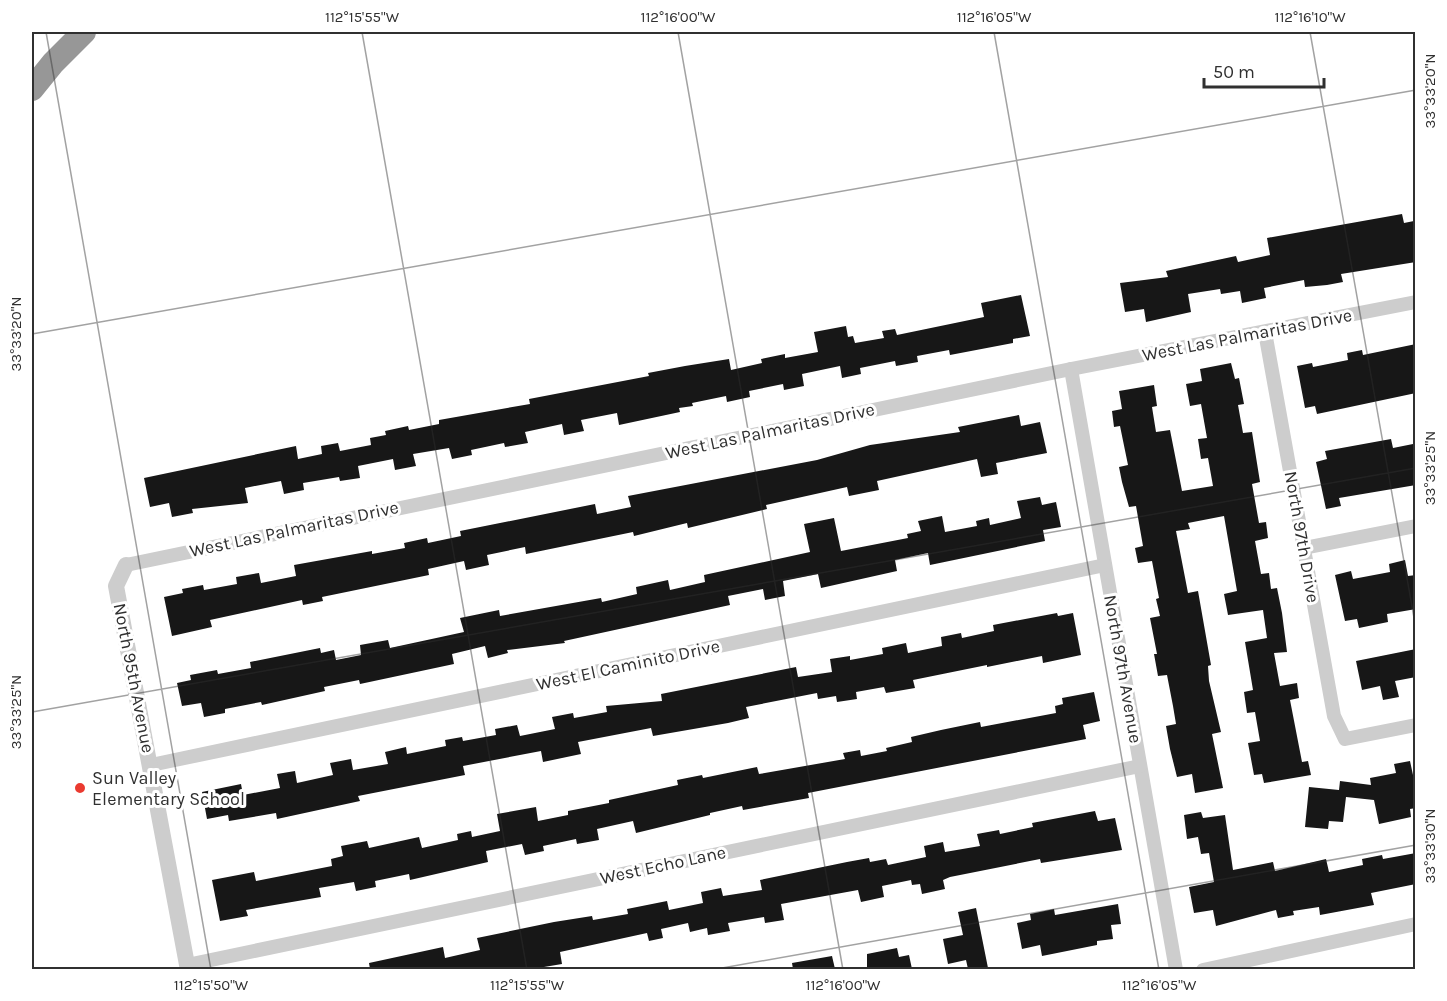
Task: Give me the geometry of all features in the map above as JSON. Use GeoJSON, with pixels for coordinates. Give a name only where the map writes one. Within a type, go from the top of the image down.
{"type":"FeatureCollection","features":[{"type":"Feature","properties":{"kind":"highway"},"geometry":{"type":"LineString","coordinates":[[32,89],[53,63],[84,32]]}},
{"type":"Feature","properties":{"kind":"street","name":"West Las Palmaritas Drive"},"geometry":{"type":"LineString","coordinates":[[126,565],[1071,369],[1416,302]]}},
{"type":"Feature","properties":{"kind":"street","name":"North 97th Drive"},"geometry":{"type":"LineString","coordinates":[[1265,332],[1334,716],[1346,739],[1416,725]]}},
{"type":"Feature","properties":{"kind":"street","name":"North 97th Avenue"},"geometry":{"type":"LineString","coordinates":[[1071,369],[1176,969]]}},
{"type":"Feature","properties":{"kind":"street"},"geometry":{"type":"LineString","coordinates":[[1304,548],[1416,526]]}},
{"type":"Feature","properties":{"kind":"street","name":"North 95th Avenue"},"geometry":{"type":"LineString","coordinates":[[126,565],[116,586],[187,967]]}},
{"type":"Feature","properties":{"kind":"street","name":"West El Caminito Drive"},"geometry":{"type":"LineString","coordinates":[[151,765],[1105,565]]}},
{"type":"Feature","properties":{"kind":"street","name":"West Echo Lane"},"geometry":{"type":"LineString","coordinates":[[187,967],[1140,766]]}},
{"type":"Feature","properties":{"kind":"street"},"geometry":{"type":"LineString","coordinates":[[1203,969],[1416,924]]}},
{"type":"Feature","properties":{"kind":"building"},"geometry":{"type":"Polygon","coordinates":[[[1402,214],[1404,223],[1414,221],[1416,262],[1341,274],[1343,282],[1327,285],[1305,287],[1304,280],[1264,288],[1266,298],[1242,303],[1240,291],[1221,294],[1220,289],[1188,294],[1191,312],[1146,322],[1144,309],[1125,312],[1120,283],[1168,277],[1166,271],[1236,256],[1238,262],[1270,255],[1267,238],[1402,214]]]}},
{"type":"Feature","properties":{"kind":"building"},"geometry":{"type":"Polygon","coordinates":[[[1021,295],[1030,336],[1013,339],[1013,343],[950,355],[949,350],[917,356],[918,362],[896,366],[895,361],[860,368],[861,374],[842,378],[840,366],[802,374],[804,386],[784,390],[783,384],[749,391],[750,397],[727,402],[726,396],[692,403],[693,406],[679,408],[680,412],[619,425],[617,413],[581,420],[584,431],[564,435],[562,424],[525,432],[528,443],[505,447],[504,443],[471,450],[472,455],[452,459],[449,448],[413,454],[416,466],[395,470],[393,459],[358,466],[360,478],[340,481],[339,477],[303,483],[304,490],[284,494],[281,481],[245,488],[248,503],[192,509],[193,513],[172,517],[169,503],[150,507],[144,478],[296,446],[298,459],[322,454],[321,446],[338,443],[340,451],[371,445],[370,438],[386,435],[385,431],[408,426],[409,430],[439,424],[439,420],[530,404],[529,399],[649,376],[648,373],[685,366],[729,359],[731,370],[762,363],[761,359],[785,354],[785,358],[818,352],[814,332],[846,326],[848,337],[853,336],[855,343],[884,338],[882,331],[895,329],[897,335],[984,317],[981,303],[1021,295]]]}},
{"type":"Feature","properties":{"kind":"building"},"geometry":{"type":"Polygon","coordinates":[[[1416,344],[1416,393],[1317,414],[1315,406],[1305,408],[1297,366],[1312,363],[1313,367],[1348,360],[1347,353],[1362,350],[1363,355],[1416,344]]]}},
{"type":"Feature","properties":{"kind":"building"},"geometry":{"type":"Polygon","coordinates":[[[1231,363],[1235,379],[1239,378],[1244,404],[1238,405],[1243,433],[1252,432],[1260,482],[1252,484],[1259,523],[1266,522],[1268,538],[1255,541],[1261,574],[1269,573],[1271,589],[1277,588],[1282,613],[1287,652],[1274,653],[1280,686],[1297,683],[1299,698],[1290,700],[1302,762],[1308,761],[1311,775],[1264,783],[1262,774],[1254,775],[1248,743],[1260,741],[1255,712],[1247,713],[1244,692],[1253,690],[1245,642],[1267,638],[1263,610],[1228,615],[1224,594],[1237,591],[1224,516],[1188,523],[1190,529],[1176,531],[1188,593],[1198,591],[1211,665],[1208,666],[1209,681],[1221,732],[1212,734],[1223,788],[1195,793],[1192,774],[1177,777],[1170,749],[1166,726],[1176,724],[1167,675],[1158,676],[1154,654],[1157,654],[1150,618],[1160,616],[1156,599],[1159,598],[1152,561],[1138,563],[1135,548],[1143,546],[1136,506],[1129,507],[1122,482],[1119,467],[1128,465],[1120,426],[1114,427],[1112,411],[1122,409],[1119,391],[1154,385],[1157,406],[1152,407],[1156,432],[1170,430],[1182,491],[1213,486],[1208,458],[1201,459],[1198,439],[1207,438],[1201,404],[1190,406],[1186,384],[1202,381],[1200,369],[1231,363]]]}},
{"type":"Feature","properties":{"kind":"building"},"geometry":{"type":"Polygon","coordinates":[[[1019,415],[1021,426],[1040,422],[1047,453],[996,463],[998,474],[981,477],[977,459],[877,481],[879,490],[849,496],[847,487],[766,505],[767,509],[688,528],[687,523],[634,536],[633,532],[526,554],[525,547],[487,555],[489,565],[466,570],[464,561],[428,569],[429,575],[322,597],[323,601],[303,605],[302,600],[210,620],[212,627],[172,636],[164,597],[183,593],[182,589],[203,585],[204,590],[237,584],[236,577],[259,573],[261,583],[296,576],[294,565],[372,551],[372,554],[405,548],[404,543],[427,538],[428,543],[461,536],[460,531],[595,504],[597,514],[631,507],[628,496],[817,460],[870,445],[960,432],[958,427],[1019,415]]]}},
{"type":"Feature","properties":{"kind":"building"},"geometry":{"type":"Polygon","coordinates":[[[1391,439],[1393,448],[1413,444],[1416,485],[1339,498],[1341,506],[1326,509],[1316,462],[1327,459],[1325,451],[1391,439]]]}},
{"type":"Feature","properties":{"kind":"building"},"geometry":{"type":"Polygon","coordinates":[[[1040,497],[1042,505],[1056,502],[1061,527],[1043,530],[1045,541],[930,565],[928,553],[895,560],[897,571],[821,588],[818,574],[783,581],[785,596],[765,600],[763,589],[728,596],[730,605],[564,641],[565,643],[507,650],[508,653],[488,658],[485,646],[452,654],[454,664],[360,684],[359,680],[324,687],[325,691],[262,705],[261,702],[225,709],[225,713],[204,717],[201,703],[182,706],[177,683],[191,680],[190,675],[217,670],[218,674],[251,668],[250,662],[320,648],[321,653],[334,650],[336,660],[361,655],[360,645],[388,640],[390,648],[464,632],[460,618],[499,610],[500,616],[601,598],[602,602],[637,594],[636,587],[668,580],[670,590],[705,582],[704,575],[810,552],[804,524],[834,518],[841,551],[908,538],[907,534],[921,531],[918,521],[942,516],[945,532],[977,526],[976,521],[989,518],[990,525],[1021,518],[1017,501],[1040,497]]]}},
{"type":"Feature","properties":{"kind":"building"},"geometry":{"type":"Polygon","coordinates":[[[1405,560],[1408,576],[1416,575],[1416,609],[1387,614],[1388,622],[1359,628],[1357,619],[1345,621],[1335,575],[1351,571],[1353,579],[1390,572],[1389,564],[1405,560]]]}},
{"type":"Feature","properties":{"kind":"building"},"geometry":{"type":"Polygon","coordinates":[[[1057,613],[1058,616],[1073,613],[1081,655],[1043,663],[1042,656],[987,667],[987,665],[913,680],[915,688],[886,693],[884,687],[856,692],[857,699],[837,702],[836,696],[818,699],[817,693],[746,707],[749,718],[653,736],[651,728],[578,742],[581,754],[543,762],[541,751],[463,766],[465,775],[358,796],[360,801],[277,819],[276,813],[229,821],[228,815],[207,819],[202,792],[241,784],[243,795],[280,788],[277,774],[295,771],[297,783],[333,775],[330,763],[351,759],[353,770],[388,764],[385,752],[406,747],[407,754],[446,746],[445,740],[462,737],[463,741],[496,735],[495,729],[517,725],[520,736],[555,729],[552,717],[573,713],[574,718],[607,712],[606,706],[662,701],[661,694],[796,667],[798,677],[832,672],[830,659],[850,656],[850,660],[883,654],[882,648],[906,643],[908,653],[942,646],[941,637],[961,633],[962,638],[994,631],[993,625],[1057,613]]]}},
{"type":"Feature","properties":{"kind":"building"},"geometry":{"type":"Polygon","coordinates":[[[1416,649],[1416,677],[1395,681],[1399,697],[1383,700],[1380,686],[1362,690],[1356,661],[1416,649]]]}},
{"type":"Feature","properties":{"kind":"building"},"geometry":{"type":"Polygon","coordinates":[[[1094,692],[1100,721],[1083,725],[1086,739],[808,793],[809,798],[743,810],[742,806],[636,833],[633,821],[597,829],[599,840],[577,844],[576,839],[543,846],[544,851],[525,855],[522,844],[486,851],[488,862],[410,880],[409,874],[375,881],[376,887],[356,891],[354,882],[319,888],[321,897],[246,910],[248,916],[220,921],[212,880],[254,872],[256,881],[332,866],[331,859],[343,856],[341,846],[367,841],[369,848],[419,837],[422,848],[458,840],[457,834],[471,831],[472,837],[500,831],[497,814],[536,807],[538,821],[568,815],[568,811],[609,803],[609,800],[678,785],[677,780],[702,775],[703,778],[757,767],[759,774],[845,759],[843,753],[860,750],[861,756],[887,751],[886,748],[912,742],[911,737],[941,730],[980,722],[981,727],[1056,713],[1055,706],[1063,704],[1062,698],[1094,692]]]}},
{"type":"Feature","properties":{"kind":"building"},"geometry":{"type":"Polygon","coordinates":[[[1410,761],[1416,789],[1416,808],[1410,809],[1411,817],[1379,824],[1374,800],[1346,797],[1343,822],[1329,821],[1328,829],[1305,827],[1309,787],[1339,790],[1340,781],[1371,785],[1370,778],[1396,773],[1394,764],[1410,761]]]}},
{"type":"Feature","properties":{"kind":"building"},"geometry":{"type":"Polygon","coordinates":[[[1095,811],[1098,821],[1115,818],[1122,850],[1041,863],[1040,859],[950,877],[943,880],[945,889],[922,894],[920,884],[912,885],[911,880],[882,886],[884,897],[861,902],[858,890],[781,904],[784,920],[765,923],[764,917],[728,923],[730,931],[708,935],[707,928],[690,932],[688,923],[661,929],[663,938],[649,941],[647,933],[560,952],[562,964],[532,969],[370,969],[369,963],[443,947],[445,958],[480,950],[477,938],[554,922],[592,916],[593,920],[628,914],[627,909],[667,901],[669,910],[703,903],[701,892],[721,888],[723,896],[762,890],[760,880],[847,862],[869,858],[870,862],[886,859],[888,865],[926,857],[924,846],[943,842],[945,852],[980,846],[977,834],[999,830],[1000,834],[1033,827],[1032,823],[1095,811]]]}},
{"type":"Feature","properties":{"kind":"building"},"geometry":{"type":"Polygon","coordinates":[[[1201,812],[1203,818],[1225,815],[1233,870],[1273,862],[1275,871],[1326,859],[1329,872],[1363,865],[1362,859],[1382,855],[1383,859],[1416,853],[1416,884],[1371,893],[1374,905],[1320,915],[1319,907],[1293,911],[1294,915],[1278,918],[1276,910],[1216,926],[1213,910],[1194,913],[1189,887],[1214,882],[1209,853],[1201,854],[1198,837],[1187,839],[1184,815],[1201,812]]]}},
{"type":"Feature","properties":{"kind":"building"},"geometry":{"type":"Polygon","coordinates":[[[1118,904],[1121,924],[1111,925],[1113,939],[1097,941],[1097,945],[1042,956],[1040,945],[1022,949],[1017,923],[1031,920],[1030,914],[1054,909],[1055,915],[1118,904]]]}},
{"type":"Feature","properties":{"kind":"building"},"geometry":{"type":"Polygon","coordinates":[[[976,908],[988,968],[968,969],[966,960],[948,964],[943,939],[963,935],[958,912],[976,908]]]}},
{"type":"Feature","properties":{"kind":"building"},"geometry":{"type":"Polygon","coordinates":[[[897,948],[899,957],[909,955],[912,969],[867,969],[867,954],[897,948]]]}},
{"type":"Feature","properties":{"kind":"building"},"geometry":{"type":"Polygon","coordinates":[[[832,956],[835,969],[793,969],[792,963],[832,956]]]}},
{"type":"Feature","properties":{"kind":"place","name":"Sun Valley Elementary School"},"geometry":{"type":"Point","coordinates":[80,788]}}]}
